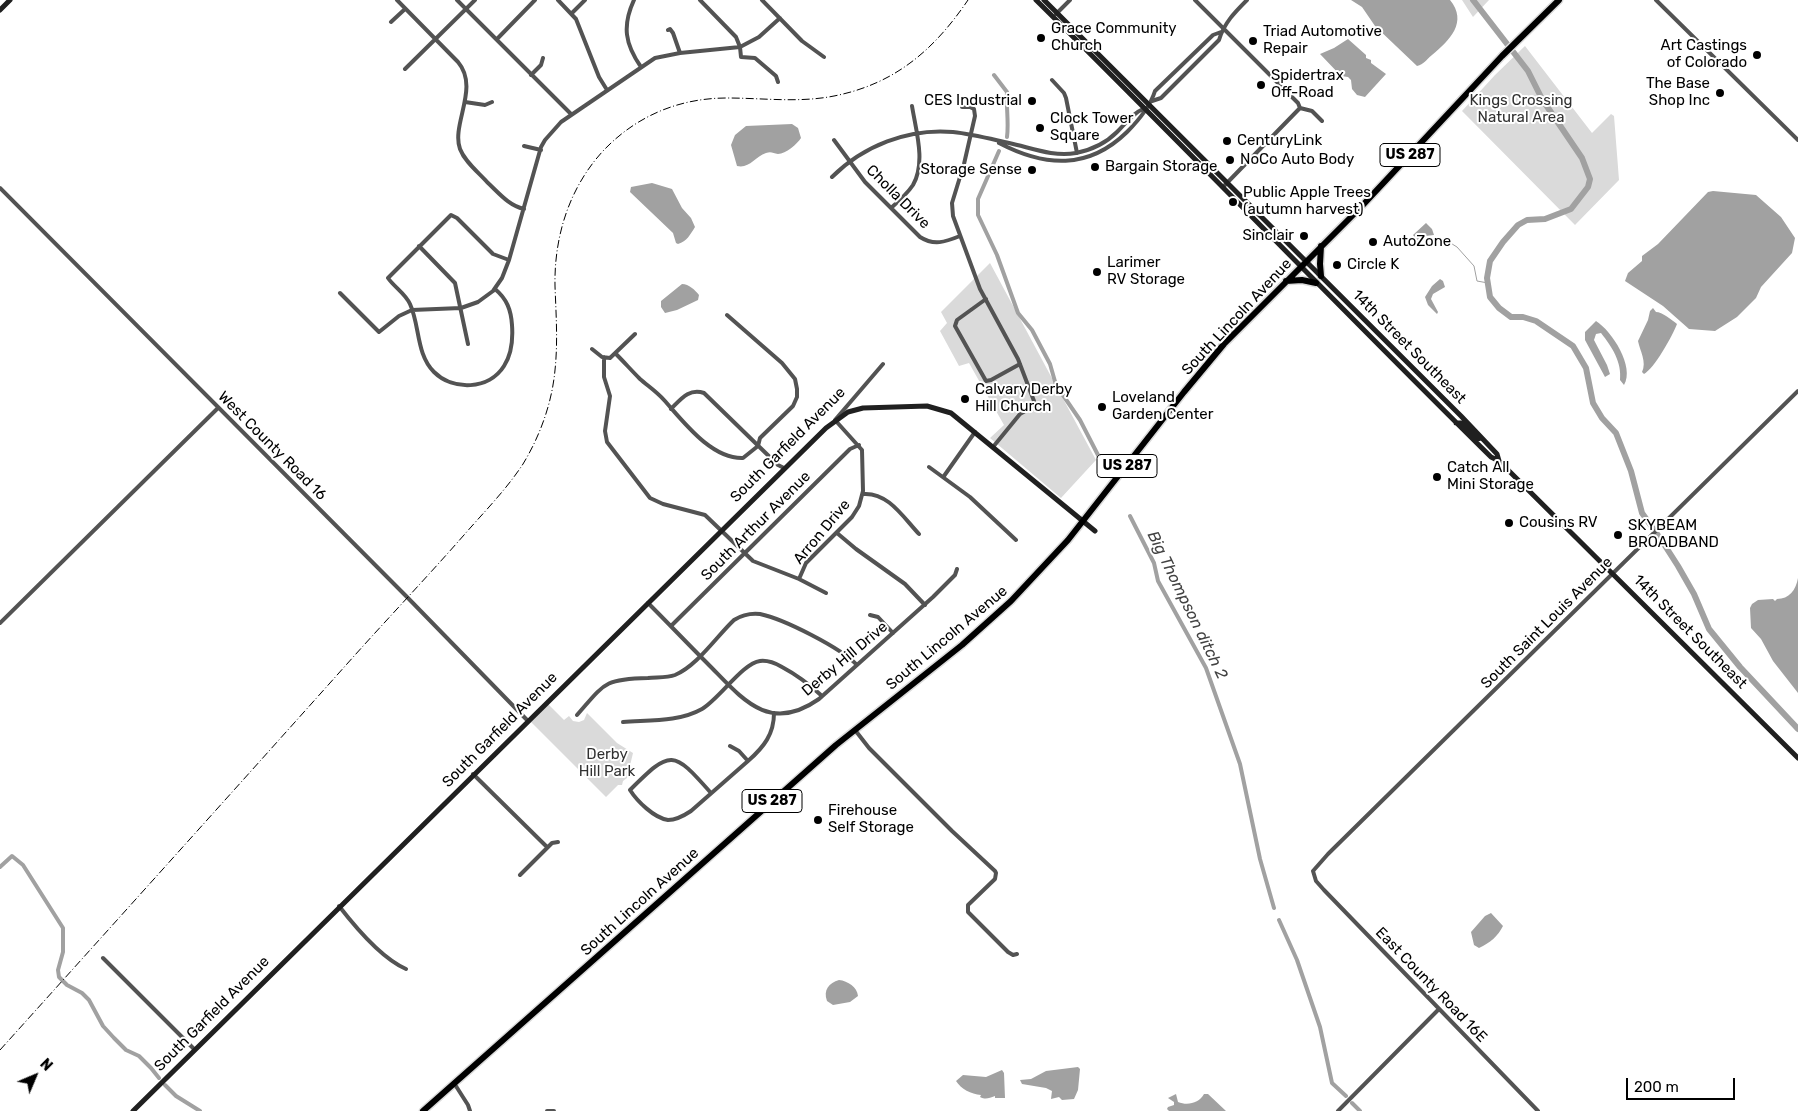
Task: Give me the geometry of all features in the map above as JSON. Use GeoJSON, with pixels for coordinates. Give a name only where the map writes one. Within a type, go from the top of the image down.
{"type":"FeatureCollection","features":[{"type":"Feature","properties":{"kind":"highway","name":"South Lincoln Avenue"},"geometry":{"type":"LineString","coordinates":[[423,1111],[805,772],[984,626],[1011,601],[1052,559],[1084,521],[1210,360],[1240,327],[1392,174],[1502,56],[1559,0]]}},
{"type":"Feature","properties":{"kind":"highway"},"geometry":{"type":"LineString","coordinates":[[1321,246],[1321,276]]}},
{"type":"Feature","properties":{"kind":"highway"},"geometry":{"type":"LineString","coordinates":[[1286,282],[1302,280],[1316,283]]}},
{"type":"Feature","properties":{"kind":"main road"},"geometry":{"type":"LineString","coordinates":[[0,9],[10,0]]}},
{"type":"Feature","properties":{"kind":"main road"},"geometry":{"type":"LineString","coordinates":[[1036,0],[1055,15]]}},
{"type":"Feature","properties":{"kind":"main road"},"geometry":{"type":"LineString","coordinates":[[1044,0],[1055,15]]}},
{"type":"Feature","properties":{"kind":"main road","name":"14th Street Southeast"},"geometry":{"type":"LineString","coordinates":[[1055,15],[1149,105],[1316,283],[1491,458],[1499,461],[1613,573],[1798,758]]}},
{"type":"Feature","properties":{"kind":"main road","name":"14th Street Southeast"},"geometry":{"type":"LineString","coordinates":[[1225,185],[1321,276],[1461,416],[1497,454],[1499,461]]}},
{"type":"Feature","properties":{"kind":"main road"},"geometry":{"type":"LineString","coordinates":[[1421,388],[1427,391],[1448,411],[1461,416]]}},
{"type":"Feature","properties":{"kind":"main road"},"geometry":{"type":"LineString","coordinates":[[835,420],[848,412],[863,408],[927,406],[952,413],[1095,530]]}},
{"type":"Feature","properties":{"kind":"main road","name":"South Garfield Avenue"},"geometry":{"type":"LineString","coordinates":[[133,1111],[527,720],[835,420]]}},
{"type":"Feature","properties":{"kind":"main road"},"geometry":{"type":"LineString","coordinates":[[1456,423],[1461,423],[1478,439],[1482,438]]}},
{"type":"Feature","properties":{"kind":"street"},"geometry":{"type":"LineString","coordinates":[[397,0],[462,68],[466,82],[459,141],[464,157],[507,202],[524,209]]}},
{"type":"Feature","properties":{"kind":"street"},"geometry":{"type":"LineString","coordinates":[[457,0],[571,114]]}},
{"type":"Feature","properties":{"kind":"street"},"geometry":{"type":"LineString","coordinates":[[405,69],[474,0]]}},
{"type":"Feature","properties":{"kind":"street"},"geometry":{"type":"LineString","coordinates":[[497,38],[535,0]]}},
{"type":"Feature","properties":{"kind":"street"},"geometry":{"type":"LineString","coordinates":[[558,0],[579,24],[598,77],[607,90]]}},
{"type":"Feature","properties":{"kind":"street"},"geometry":{"type":"LineString","coordinates":[[572,14],[585,0]]}},
{"type":"Feature","properties":{"kind":"street"},"geometry":{"type":"LineString","coordinates":[[634,0],[628,13],[625,29],[635,58],[641,67]]}},
{"type":"Feature","properties":{"kind":"street"},"geometry":{"type":"LineString","coordinates":[[700,0],[734,34],[740,47],[741,57],[755,58],[776,76],[778,82]]}},
{"type":"Feature","properties":{"kind":"street"},"geometry":{"type":"LineString","coordinates":[[762,0],[802,41],[824,57]]}},
{"type":"Feature","properties":{"kind":"street"},"geometry":{"type":"LineString","coordinates":[[1055,15],[1070,0]]}},
{"type":"Feature","properties":{"kind":"street"},"geometry":{"type":"LineString","coordinates":[[1195,0],[1298,103],[1300,108]]}},
{"type":"Feature","properties":{"kind":"street"},"geometry":{"type":"LineString","coordinates":[[832,177],[871,148],[916,134],[946,132],[971,135],[1056,154],[1078,153],[1102,144],[1137,112],[1161,98],[1219,40],[1229,19],[1247,0]]}},
{"type":"Feature","properties":{"kind":"street"},"geometry":{"type":"LineString","coordinates":[[1656,0],[1798,140]]}},
{"type":"Feature","properties":{"kind":"street"},"geometry":{"type":"LineString","coordinates":[[391,22],[405,9]]}},
{"type":"Feature","properties":{"kind":"street"},"geometry":{"type":"LineString","coordinates":[[340,293],[379,332],[395,319],[412,310],[461,308],[478,302],[495,289],[509,260],[541,150],[545,140],[555,128],[571,114],[655,58],[680,53],[740,47],[759,37],[780,18]]}},
{"type":"Feature","properties":{"kind":"street"},"geometry":{"type":"LineString","coordinates":[[668,30],[670,29],[673,33],[680,53]]}},
{"type":"Feature","properties":{"kind":"street"},"geometry":{"type":"LineString","coordinates":[[995,141],[1029,156],[1065,162],[1081,160],[1104,151],[1142,117],[1156,91],[1213,35],[1223,30]]}},
{"type":"Feature","properties":{"kind":"street"},"geometry":{"type":"LineString","coordinates":[[531,74],[541,65],[543,58]]}},
{"type":"Feature","properties":{"kind":"street"},"geometry":{"type":"LineString","coordinates":[[1052,80],[1066,98],[1078,153]]}},
{"type":"Feature","properties":{"kind":"street"},"geometry":{"type":"LineString","coordinates":[[464,102],[485,105],[492,102]]}},
{"type":"Feature","properties":{"kind":"street"},"geometry":{"type":"LineString","coordinates":[[891,208],[910,189],[918,174],[920,155],[912,106]]}},
{"type":"Feature","properties":{"kind":"street"},"geometry":{"type":"LineString","coordinates":[[962,107],[970,106],[974,109],[975,116],[952,203],[953,216],[975,276],[1020,364],[1034,403],[1032,407],[1020,414],[993,447]]}},
{"type":"Feature","properties":{"kind":"street"},"geometry":{"type":"LineString","coordinates":[[1300,108],[1312,111],[1322,121]]}},
{"type":"Feature","properties":{"kind":"street"},"geometry":{"type":"LineString","coordinates":[[1225,185],[1300,108]]}},
{"type":"Feature","properties":{"kind":"street","name":"Cholla Drive"},"geometry":{"type":"LineString","coordinates":[[834,140],[865,182],[920,237],[928,241],[941,243],[960,236]]}},
{"type":"Feature","properties":{"kind":"street"},"geometry":{"type":"LineString","coordinates":[[524,146],[541,150]]}},
{"type":"Feature","properties":{"kind":"street","name":"West County Road 16"},"geometry":{"type":"LineString","coordinates":[[0,188],[527,720]]}},
{"type":"Feature","properties":{"kind":"street"},"geometry":{"type":"LineString","coordinates":[[495,289],[506,300],[510,308],[512,346],[507,360],[499,372],[487,380],[467,386],[453,383],[439,376],[431,368],[423,355],[412,310],[406,297],[388,278],[452,215],[493,254],[509,260]]}},
{"type":"Feature","properties":{"kind":"street"},"geometry":{"type":"LineString","coordinates":[[420,246],[455,283],[468,344]]}},
{"type":"Feature","properties":{"kind":"street"},"geometry":{"type":"LineString","coordinates":[[986,299],[957,320],[956,326],[986,381],[1020,364]]}},
{"type":"Feature","properties":{"kind":"street"},"geometry":{"type":"LineString","coordinates":[[616,354],[663,399],[682,422],[709,446],[718,451],[743,458],[758,446],[760,438],[793,406],[796,398],[795,379],[782,362],[727,315]]}},
{"type":"Feature","properties":{"kind":"street"},"geometry":{"type":"LineString","coordinates":[[592,349],[604,357],[610,358],[635,334]]}},
{"type":"Feature","properties":{"kind":"street"},"geometry":{"type":"LineString","coordinates":[[604,357],[604,373],[610,396],[605,431],[610,446],[650,498],[663,504],[705,516],[755,562],[826,592]]}},
{"type":"Feature","properties":{"kind":"street","name":"South Garfield Avenue"},"geometry":{"type":"LineString","coordinates":[[835,420],[883,364]]}},
{"type":"Feature","properties":{"kind":"street"},"geometry":{"type":"LineString","coordinates":[[671,409],[688,393],[694,391],[706,394],[778,466],[784,468]]}},
{"type":"Feature","properties":{"kind":"street","name":"South Saint Louis Avenue"},"geometry":{"type":"LineString","coordinates":[[1313,871],[1328,854],[1798,391]]}},
{"type":"Feature","properties":{"kind":"street"},"geometry":{"type":"LineString","coordinates":[[0,623],[218,408]]}},
{"type":"Feature","properties":{"kind":"street"},"geometry":{"type":"LineString","coordinates":[[835,420],[859,445]]}},
{"type":"Feature","properties":{"kind":"street"},"geometry":{"type":"LineString","coordinates":[[944,476],[975,432]]}},
{"type":"Feature","properties":{"kind":"street","name":"Arron Drive"},"geometry":{"type":"LineString","coordinates":[[799,579],[806,563],[855,514],[859,506],[863,494],[862,453],[859,445]]}},
{"type":"Feature","properties":{"kind":"street","name":"South Arthur Avenue"},"geometry":{"type":"LineString","coordinates":[[671,626],[850,449],[859,445]]}},
{"type":"Feature","properties":{"kind":"street"},"geometry":{"type":"LineString","coordinates":[[929,467],[944,476],[970,497],[1016,540]]}},
{"type":"Feature","properties":{"kind":"street"},"geometry":{"type":"LineString","coordinates":[[863,494],[876,495],[887,500],[919,534]]}},
{"type":"Feature","properties":{"kind":"street"},"geometry":{"type":"LineString","coordinates":[[837,532],[856,550],[905,584],[925,606]]}},
{"type":"Feature","properties":{"kind":"street","name":"Derby Hill Drive"},"geometry":{"type":"LineString","coordinates":[[648,603],[749,704],[774,713],[788,713],[813,703],[822,696],[925,606],[955,575],[957,569]]}},
{"type":"Feature","properties":{"kind":"street"},"geometry":{"type":"LineString","coordinates":[[577,715],[598,690],[612,681],[671,676],[682,671],[700,656],[730,624],[740,616],[750,614],[760,614],[806,633],[849,657],[857,665]]}},
{"type":"Feature","properties":{"kind":"street"},"geometry":{"type":"LineString","coordinates":[[870,615],[878,617],[893,633]]}},
{"type":"Feature","properties":{"kind":"street"},"geometry":{"type":"LineString","coordinates":[[624,722],[670,719],[684,716],[705,707],[752,664],[761,660],[768,661],[799,676],[822,696]]}},
{"type":"Feature","properties":{"kind":"street"},"geometry":{"type":"LineString","coordinates":[[711,793],[688,768],[680,762],[673,760],[663,761],[655,765],[630,790],[649,810],[667,820],[688,813],[711,793],[748,760],[760,750],[769,738],[773,726],[774,713]]}},
{"type":"Feature","properties":{"kind":"street"},"geometry":{"type":"LineString","coordinates":[[855,730],[869,749],[952,831],[995,870],[995,879],[968,905],[968,912],[1008,952],[1013,955],[1018,954]]}},
{"type":"Feature","properties":{"kind":"street"},"geometry":{"type":"LineString","coordinates":[[730,746],[748,760]]}},
{"type":"Feature","properties":{"kind":"street"},"geometry":{"type":"LineString","coordinates":[[473,774],[547,847]]}},
{"type":"Feature","properties":{"kind":"street"},"geometry":{"type":"LineString","coordinates":[[520,875],[547,847],[552,843],[558,842]]}},
{"type":"Feature","properties":{"kind":"street","name":"East County Road 16E"},"geometry":{"type":"LineString","coordinates":[[1313,871],[1316,880],[1324,890],[1538,1111]]}},
{"type":"Feature","properties":{"kind":"street"},"geometry":{"type":"LineString","coordinates":[[339,906],[352,923],[392,963],[406,969]]}},
{"type":"Feature","properties":{"kind":"street"},"geometry":{"type":"LineString","coordinates":[[103,958],[194,1049]]}},
{"type":"Feature","properties":{"kind":"street"},"geometry":{"type":"LineString","coordinates":[[1338,1111],[1439,1009]]}},
{"type":"Feature","properties":{"kind":"street"},"geometry":{"type":"LineString","coordinates":[[454,1083],[470,1111]]}},
{"type":"Feature","properties":{"kind":"street"},"geometry":{"type":"LineString","coordinates":[[547,1111],[554,1111]]}},
{"type":"Feature","properties":{"kind":"green space"},"geometry":{"type":"Polygon","coordinates":[[[1462,0],[1489,0],[1473,17],[1462,0]]]}},
{"type":"Feature","properties":{"kind":"green space","name":"Kings Crossing Natural Area"},"geometry":{"type":"Polygon","coordinates":[[[1525,46],[1592,133],[1611,114],[1614,116],[1619,180],[1575,225],[1462,111],[1525,46]]]}},
{"type":"Feature","properties":{"kind":"green space"},"geometry":{"type":"Polygon","coordinates":[[[990,263],[1096,460],[1061,498],[990,438],[1004,425],[969,363],[959,366],[940,331],[947,323],[941,312],[990,263]]]}},
{"type":"Feature","properties":{"kind":"green space","name":"Derby Hill Park"},"geometry":{"type":"Polygon","coordinates":[[[548,704],[564,720],[569,716],[573,721],[579,722],[584,720],[587,713],[617,743],[633,753],[627,778],[623,781],[622,785],[618,785],[606,797],[531,722],[548,704]]]}},
{"type":"Feature","properties":{"kind":"shaded area"},"geometry":{"type":"Polygon","coordinates":[[[1351,0],[1450,0],[1455,8],[1457,23],[1455,30],[1445,43],[1425,62],[1417,66],[1375,26],[1362,7],[1351,0]]]}},
{"type":"Feature","properties":{"kind":"shaded area"},"geometry":{"type":"Polygon","coordinates":[[[1348,39],[1366,55],[1366,58],[1371,60],[1371,63],[1386,74],[1365,97],[1357,95],[1352,89],[1351,80],[1348,77],[1341,76],[1320,54],[1348,39]]]}},
{"type":"Feature","properties":{"kind":"shaded area"},"geometry":{"type":"Polygon","coordinates":[[[792,124],[798,128],[801,138],[791,148],[781,154],[766,153],[745,166],[737,166],[731,145],[735,135],[746,126],[792,124]]]}},
{"type":"Feature","properties":{"kind":"shaded area"},"geometry":{"type":"Polygon","coordinates":[[[652,183],[672,189],[682,208],[691,218],[695,227],[681,243],[676,243],[673,233],[630,192],[631,187],[652,183]]]}},
{"type":"Feature","properties":{"kind":"shaded area"},"geometry":{"type":"Polygon","coordinates":[[[1708,192],[1756,195],[1781,217],[1795,238],[1792,253],[1761,287],[1756,298],[1737,317],[1715,331],[1689,329],[1663,306],[1625,281],[1628,273],[1642,261],[1642,256],[1658,244],[1708,192]]]}},
{"type":"Feature","properties":{"kind":"shaded area"},"geometry":{"type":"Polygon","coordinates":[[[1426,223],[1432,229],[1434,235],[1425,236],[1417,240],[1413,235],[1426,223]]]}},
{"type":"Feature","properties":{"kind":"shaded area"},"geometry":{"type":"Polygon","coordinates":[[[1440,279],[1445,287],[1433,294],[1431,299],[1438,312],[1437,314],[1428,305],[1425,297],[1432,286],[1440,279]]]}},
{"type":"Feature","properties":{"kind":"shaded area"},"geometry":{"type":"Polygon","coordinates":[[[682,284],[696,291],[699,295],[698,300],[677,310],[665,313],[661,307],[661,301],[682,284]]]}},
{"type":"Feature","properties":{"kind":"shaded area"},"geometry":{"type":"Polygon","coordinates":[[[1653,308],[1656,312],[1677,324],[1658,359],[1644,374],[1642,372],[1643,360],[1638,341],[1653,308]]]}},
{"type":"Feature","properties":{"kind":"shaded area"},"geometry":{"type":"Polygon","coordinates":[[[1596,321],[1615,341],[1624,359],[1627,377],[1624,385],[1620,380],[1618,361],[1601,333],[1596,334],[1594,340],[1610,374],[1605,377],[1585,340],[1585,332],[1596,321]]]}},
{"type":"Feature","properties":{"kind":"shaded area"},"geometry":{"type":"Polygon","coordinates":[[[1798,578],[1798,693],[1773,661],[1761,639],[1751,628],[1750,608],[1758,600],[1773,599],[1775,601],[1788,596],[1794,590],[1798,578]]]}},
{"type":"Feature","properties":{"kind":"shaded area"},"geometry":{"type":"Polygon","coordinates":[[[1491,913],[1503,926],[1493,939],[1479,948],[1474,945],[1471,932],[1485,916],[1491,913]]]}},
{"type":"Feature","properties":{"kind":"shaded area"},"geometry":{"type":"Polygon","coordinates":[[[839,980],[851,985],[856,990],[858,996],[850,1002],[833,1005],[827,1001],[826,990],[832,983],[839,980]]]}},
{"type":"Feature","properties":{"kind":"shaded area"},"geometry":{"type":"Polygon","coordinates":[[[1078,1067],[1080,1069],[1078,1090],[1074,1099],[1062,1100],[1059,1097],[1051,1099],[1052,1091],[1046,1088],[1022,1084],[1020,1080],[1031,1079],[1046,1071],[1078,1067]]]}},
{"type":"Feature","properties":{"kind":"shaded area"},"geometry":{"type":"Polygon","coordinates":[[[1002,1070],[1004,1073],[1005,1098],[995,1098],[995,1096],[982,1098],[980,1097],[981,1095],[963,1089],[956,1081],[963,1075],[986,1077],[1002,1070]]]}},
{"type":"Feature","properties":{"kind":"shaded area"},"geometry":{"type":"Polygon","coordinates":[[[1176,1094],[1178,1102],[1186,1104],[1196,1102],[1204,1094],[1208,1094],[1226,1111],[1169,1111],[1168,1107],[1174,1105],[1174,1102],[1168,1098],[1176,1094]]]}},
{"type":"Feature","properties":{"kind":"waterway"},"geometry":{"type":"LineString","coordinates":[[1473,0],[1528,71],[1542,99],[1582,158],[1590,179],[1588,187],[1571,209],[1545,219],[1527,220],[1518,225],[1503,242],[1490,261],[1487,278],[1490,297],[1499,308],[1511,317],[1523,317],[1536,321],[1573,346],[1586,368],[1593,403],[1602,418],[1616,433],[1631,471],[1642,513],[1678,566],[1694,594],[1709,629],[1740,667],[1798,729]]}},
{"type":"Feature","properties":{"kind":"waterway","name":"Big Thompson ditch 2"},"geometry":{"type":"LineString","coordinates":[[994,75],[1007,92],[1007,137]]}},
{"type":"Feature","properties":{"kind":"waterway","name":"Big Thompson ditch 2"},"geometry":{"type":"LineString","coordinates":[[999,151],[978,199],[978,215],[997,255],[1018,313],[1032,330],[1050,364],[1056,385],[1080,420],[1099,457]]}},
{"type":"Feature","properties":{"kind":"waterway"},"geometry":{"type":"LineString","coordinates":[[1444,239],[1457,247],[1474,266],[1477,281],[1488,283]]}},
{"type":"Feature","properties":{"kind":"waterway","name":"Big Thompson ditch 2"},"geometry":{"type":"LineString","coordinates":[[1130,516],[1154,563],[1158,581],[1206,668],[1240,764],[1260,859],[1274,908]]}},
{"type":"Feature","properties":{"kind":"waterway"},"geometry":{"type":"LineString","coordinates":[[0,867],[12,856],[23,865],[63,928],[63,952],[58,970],[59,977],[89,1000],[103,1026],[126,1050],[139,1056],[159,1078]]}},
{"type":"Feature","properties":{"kind":"waterway","name":"Big Thompson ditch 2"},"geometry":{"type":"LineString","coordinates":[[1279,920],[1297,960],[1320,1027],[1332,1083],[1346,1096]]}},
{"type":"Feature","properties":{"kind":"waterway"},"geometry":{"type":"LineString","coordinates":[[165,1085],[176,1096],[200,1111]]}},
{"type":"Feature","properties":{"kind":"waterway","name":"Big Thompson ditch 2"},"geometry":{"type":"LineString","coordinates":[[1352,1103],[1360,1111]]}},
{"type":"Feature","properties":{"kind":"railway"},"geometry":{"type":"LineString","coordinates":[[0,1050],[502,492],[523,464],[535,442],[551,395],[557,338],[555,268],[561,232],[566,214],[581,181],[603,151],[630,128],[644,119],[659,111],[692,101],[727,98],[794,100],[821,98],[876,83],[894,74],[927,49],[955,18],[968,0]]}},
{"type":"Feature","properties":{"kind":"place","name":"Grace Community Church"},"geometry":{"type":"Point","coordinates":[1041,38]}},
{"type":"Feature","properties":{"kind":"place","name":"Triad Automotive Repair"},"geometry":{"type":"Point","coordinates":[1253,41]}},
{"type":"Feature","properties":{"kind":"place","name":"Art Castings of Colorado"},"geometry":{"type":"Point","coordinates":[1757,55]}},
{"type":"Feature","properties":{"kind":"place","name":"Spidertrax Off-Road"},"geometry":{"type":"Point","coordinates":[1261,85]}},
{"type":"Feature","properties":{"kind":"place","name":"The Base Shop Inc"},"geometry":{"type":"Point","coordinates":[1720,93]}},
{"type":"Feature","properties":{"kind":"place","name":"CES Industrial"},"geometry":{"type":"Point","coordinates":[1032,101]}},
{"type":"Feature","properties":{"kind":"place","name":"Clock Tower Square"},"geometry":{"type":"Point","coordinates":[1040,128]}},
{"type":"Feature","properties":{"kind":"place","name":"CenturyLink"},"geometry":{"type":"Point","coordinates":[1227,141]}},
{"type":"Feature","properties":{"kind":"place","name":"NoCo Auto Body"},"geometry":{"type":"Point","coordinates":[1230,160]}},
{"type":"Feature","properties":{"kind":"place","name":"Bargain Storage"},"geometry":{"type":"Point","coordinates":[1095,167]}},
{"type":"Feature","properties":{"kind":"place","name":"Storage Sense"},"geometry":{"type":"Point","coordinates":[1032,170]}},
{"type":"Feature","properties":{"kind":"place","name":"Public Apple Trees (autumn harvest)"},"geometry":{"type":"Point","coordinates":[1233,202]}},
{"type":"Feature","properties":{"kind":"place","name":"Sinclair"},"geometry":{"type":"Point","coordinates":[1304,236]}},
{"type":"Feature","properties":{"kind":"place","name":"AutoZone"},"geometry":{"type":"Point","coordinates":[1373,242]}},
{"type":"Feature","properties":{"kind":"place","name":"Circle K"},"geometry":{"type":"Point","coordinates":[1337,265]}},
{"type":"Feature","properties":{"kind":"place","name":"Larimer RV Storage"},"geometry":{"type":"Point","coordinates":[1097,272]}},
{"type":"Feature","properties":{"kind":"place","name":"Calvary Derby Hill Church"},"geometry":{"type":"Point","coordinates":[965,399]}},
{"type":"Feature","properties":{"kind":"place","name":"Loveland Garden Center"},"geometry":{"type":"Point","coordinates":[1102,407]}},
{"type":"Feature","properties":{"kind":"place","name":"Catch All Mini Storage"},"geometry":{"type":"Point","coordinates":[1437,477]}},
{"type":"Feature","properties":{"kind":"place","name":"Cousins RV"},"geometry":{"type":"Point","coordinates":[1509,523]}},
{"type":"Feature","properties":{"kind":"place","name":"SKYBEAM BROADBAND"},"geometry":{"type":"Point","coordinates":[1618,535]}},
{"type":"Feature","properties":{"kind":"place","name":"Firehouse Self Storage"},"geometry":{"type":"Point","coordinates":[818,820]}}]}
